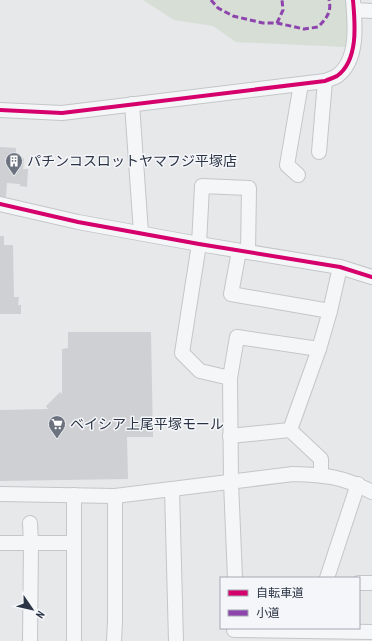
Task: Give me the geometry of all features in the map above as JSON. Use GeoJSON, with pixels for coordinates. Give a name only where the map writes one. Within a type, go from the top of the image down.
{"type":"FeatureCollection","features":[{"type":"Feature","properties":{"kind":"street"},"geometry":{"type":"LineString","coordinates":[[0,110],[62,113],[325,81],[337,76],[347,64],[353,50],[353,5],[372,11]]}},
{"type":"Feature","properties":{"kind":"street"},"geometry":{"type":"LineString","coordinates":[[319,152],[325,81]]}},
{"type":"Feature","properties":{"kind":"street"},"geometry":{"type":"LineString","coordinates":[[298,175],[287,165],[301,84]]}},
{"type":"Feature","properties":{"kind":"street"},"geometry":{"type":"LineString","coordinates":[[132,104],[141,233]]}},
{"type":"Feature","properties":{"kind":"street"},"geometry":{"type":"LineString","coordinates":[[230,378],[200,371],[182,353],[199,244],[202,186],[249,188],[243,252],[231,294],[330,311]]}},
{"type":"Feature","properties":{"kind":"street"},"geometry":{"type":"LineString","coordinates":[[0,204],[78,222],[243,252],[340,267],[372,277]]}},
{"type":"Feature","properties":{"kind":"street"},"geometry":{"type":"LineString","coordinates":[[290,430],[319,349],[330,311],[340,267]]}},
{"type":"Feature","properties":{"kind":"street"},"geometry":{"type":"LineString","coordinates":[[235,577],[231,482],[230,378],[237,336],[319,349]]}},
{"type":"Feature","properties":{"kind":"street"},"geometry":{"type":"LineString","coordinates":[[230,436],[290,430],[321,459],[321,475]]}},
{"type":"Feature","properties":{"kind":"street"},"geometry":{"type":"LineString","coordinates":[[0,494],[115,496],[293,474],[321,475],[346,479],[372,492]]}},
{"type":"Feature","properties":{"kind":"street"},"geometry":{"type":"LineString","coordinates":[[327,577],[358,484]]}},
{"type":"Feature","properties":{"kind":"street"},"geometry":{"type":"LineString","coordinates":[[172,489],[176,641]]}},
{"type":"Feature","properties":{"kind":"street"},"geometry":{"type":"LineString","coordinates":[[74,495],[74,641]]}},
{"type":"Feature","properties":{"kind":"street"},"geometry":{"type":"LineString","coordinates":[[114,641],[115,496]]}},
{"type":"Feature","properties":{"kind":"street"},"geometry":{"type":"LineString","coordinates":[[30,523],[30,641]]}},
{"type":"Feature","properties":{"kind":"street"},"geometry":{"type":"LineString","coordinates":[[0,543],[74,542]]}},
{"type":"Feature","properties":{"kind":"street"},"geometry":{"type":"LineString","coordinates":[[360,583],[372,583]]}},
{"type":"Feature","properties":{"kind":"street"},"geometry":{"type":"LineString","coordinates":[[234,633],[313,636],[372,632]]}},
{"type":"Feature","properties":{"kind":"shaded area"},"geometry":{"type":"Polygon","coordinates":[[[143,0],[348,0],[346,47],[236,42],[213,26],[174,20],[143,0]]]}},
{"type":"Feature","properties":{"kind":"building","name":"パチンコスロットヤマフジ平塚店"},"geometry":{"type":"Polygon","coordinates":[[[0,147],[16,148],[16,158],[24,158],[23,169],[28,169],[27,187],[20,186],[20,184],[7,183],[6,197],[0,197],[0,147]]]}},
{"type":"Feature","properties":{"kind":"building"},"geometry":{"type":"Polygon","coordinates":[[[0,236],[4,236],[4,245],[13,245],[14,297],[19,297],[18,305],[21,305],[21,314],[0,314],[0,236]]]}},
{"type":"Feature","properties":{"kind":"building"},"geometry":{"type":"Polygon","coordinates":[[[68,332],[151,332],[153,437],[127,437],[128,479],[0,481],[0,410],[48,409],[46,406],[60,392],[62,394],[62,349],[68,348],[68,332]]]}},
{"type":"Feature","properties":{"kind":"marked path"},"geometry":{"type":"LineString","coordinates":[[211,0],[218,8],[233,16],[263,23],[277,23],[304,29],[318,27],[324,21],[330,8],[329,0]]}},
{"type":"Feature","properties":{"kind":"marked path"},"geometry":{"type":"LineString","coordinates":[[277,23],[283,10],[282,0]]}},
{"type":"Feature","properties":{"kind":"cycle path"},"geometry":{"type":"LineString","coordinates":[[0,110],[62,113],[325,81],[337,76],[349,61],[355,30],[353,0]]}},
{"type":"Feature","properties":{"kind":"cycle path"},"geometry":{"type":"LineString","coordinates":[[0,204],[78,222],[340,267],[372,277]]}},
{"type":"Feature","properties":{"kind":"place","name":"パチンコスロットヤマフジ平塚店"},"geometry":{"type":"Point","coordinates":[14,176]}},
{"type":"Feature","properties":{"kind":"place","name":"ベイシア上尾平塚モール"},"geometry":{"type":"Point","coordinates":[57,439]}}]}
